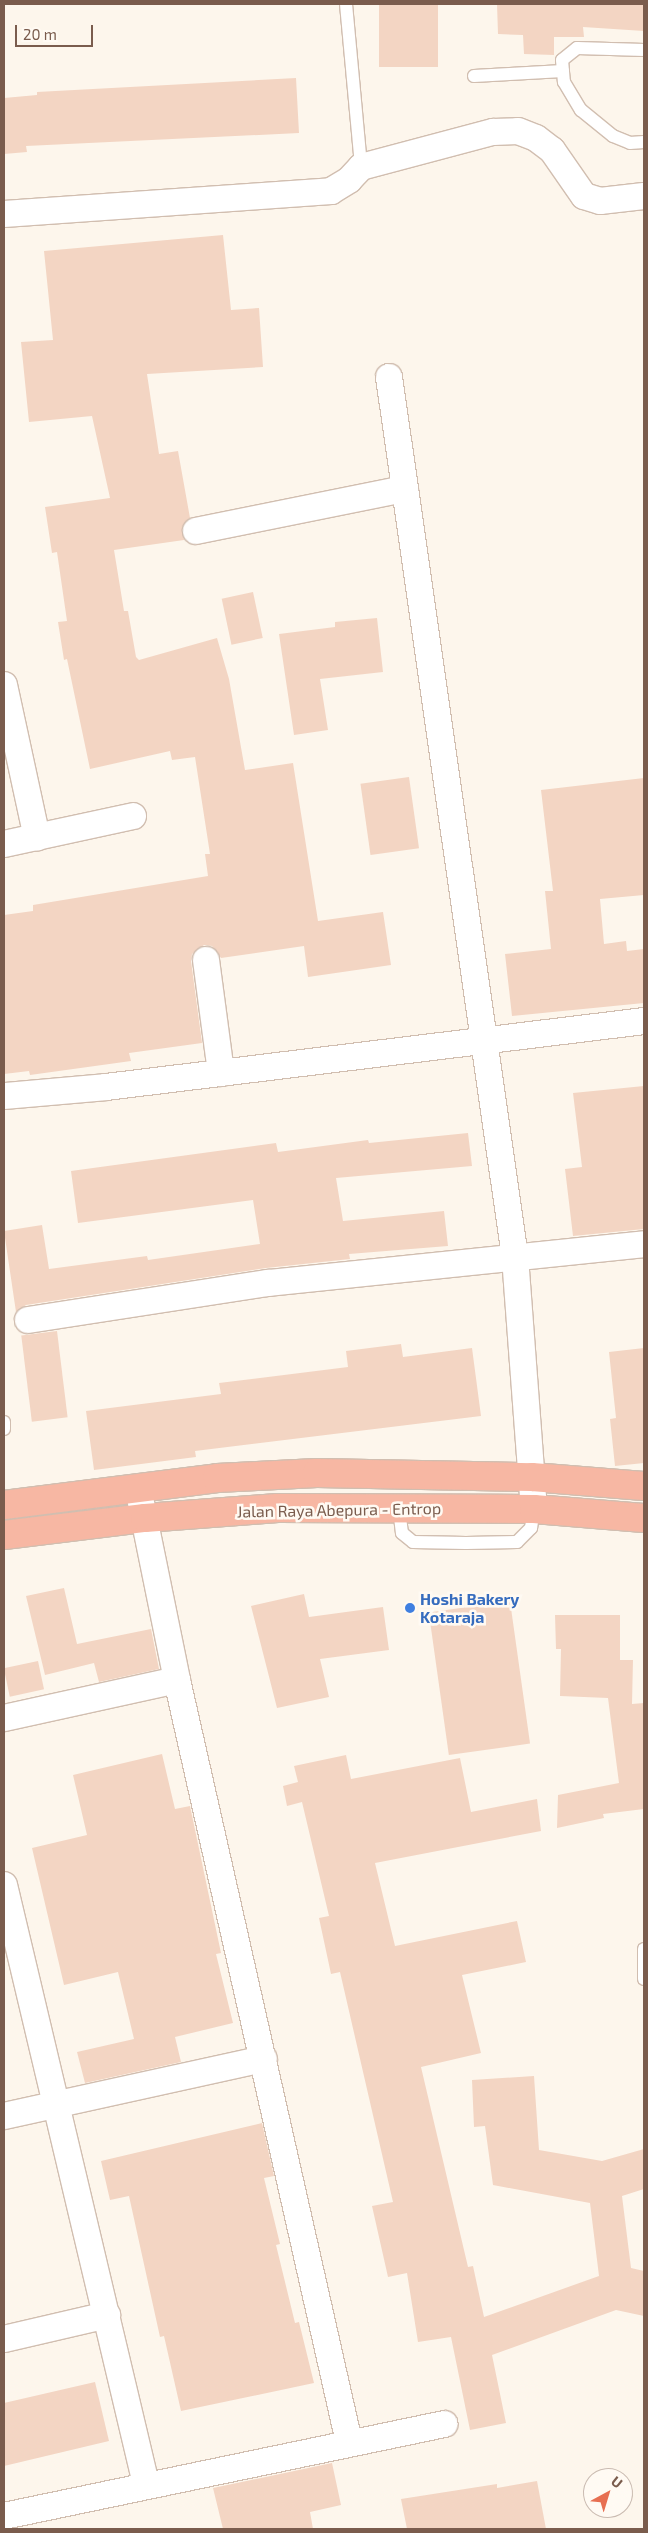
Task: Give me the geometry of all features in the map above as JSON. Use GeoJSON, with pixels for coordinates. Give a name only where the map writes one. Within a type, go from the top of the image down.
{"type":"FeatureCollection","features":[{"type":"Feature","properties":{"kind":"highway"},"geometry":{"type":"LineString","coordinates":[[4,1505],[217,1478],[317,1473],[532,1477],[644,1486]]}},
{"type":"Feature","properties":{"kind":"highway","name":"Jalan Raya Abepura - Entrop"},"geometry":{"type":"LineString","coordinates":[[4,1535],[146,1518],[278,1508],[534,1509],[644,1518]]}},
{"type":"Feature","properties":{"kind":"street"},"geometry":{"type":"LineString","coordinates":[[4,214],[331,191],[349,180],[361,167],[493,132],[518,131],[536,138],[552,150],[584,196],[600,201],[644,196]]}},
{"type":"Feature","properties":{"kind":"street"},"geometry":{"type":"LineString","coordinates":[[389,377],[485,1041],[514,1257],[534,1509]]}},
{"type":"Feature","properties":{"kind":"street"},"geometry":{"type":"LineString","coordinates":[[196,531],[405,489]]}},
{"type":"Feature","properties":{"kind":"street"},"geometry":{"type":"LineString","coordinates":[[4,685],[37,837]]}},
{"type":"Feature","properties":{"kind":"street"},"geometry":{"type":"LineString","coordinates":[[4,844],[133,816]]}},
{"type":"Feature","properties":{"kind":"street"},"geometry":{"type":"LineString","coordinates":[[206,960],[221,1073]]}},
{"type":"Feature","properties":{"kind":"street"},"geometry":{"type":"LineString","coordinates":[[4,1096],[221,1073],[644,1021]]}},
{"type":"Feature","properties":{"kind":"street"},"geometry":{"type":"LineString","coordinates":[[28,1320],[268,1283],[644,1244]]}},
{"type":"Feature","properties":{"kind":"street"},"geometry":{"type":"LineString","coordinates":[[138,1488],[146,1518],[177,1680],[349,2442]]}},
{"type":"Feature","properties":{"kind":"street"},"geometry":{"type":"LineString","coordinates":[[4,1718],[177,1680]]}},
{"type":"Feature","properties":{"kind":"street"},"geometry":{"type":"LineString","coordinates":[[4,1886],[146,2484]]}},
{"type":"Feature","properties":{"kind":"street"},"geometry":{"type":"LineString","coordinates":[[4,2116],[264,2059]]}},
{"type":"Feature","properties":{"kind":"street"},"geometry":{"type":"LineString","coordinates":[[4,2339],[107,2315]]}},
{"type":"Feature","properties":{"kind":"street"},"geometry":{"type":"LineString","coordinates":[[4,2516],[146,2484],[445,2424]]}},
{"type":"Feature","properties":{"kind":"lane"},"geometry":{"type":"LineString","coordinates":[[346,4],[361,167]]}},
{"type":"Feature","properties":{"kind":"lane"},"geometry":{"type":"LineString","coordinates":[[644,50],[577,48],[562,60],[564,82],[571,95],[598,126],[630,143],[644,142]]}},
{"type":"Feature","properties":{"kind":"lane"},"geometry":{"type":"LineString","coordinates":[[474,76],[563,71]]}},
{"type":"Feature","properties":{"kind":"lane"},"geometry":{"type":"LineString","coordinates":[[4,1422],[4,1429]]}},
{"type":"Feature","properties":{"kind":"lane"},"geometry":{"type":"LineString","coordinates":[[644,1949],[644,1980]]}},
{"type":"Feature","properties":{"kind":"building"},"geometry":{"type":"Polygon","coordinates":[[[379,4],[438,4],[438,67],[379,67],[379,4]]]}},
{"type":"Feature","properties":{"kind":"building"},"geometry":{"type":"Polygon","coordinates":[[[497,4],[644,4],[644,31],[583,27],[584,37],[554,37],[554,55],[524,54],[523,35],[498,34],[497,4]]]}},
{"type":"Feature","properties":{"kind":"building"},"geometry":{"type":"Polygon","coordinates":[[[296,78],[299,133],[26,146],[27,152],[4,154],[4,98],[37,95],[37,92],[296,78]]]}},
{"type":"Feature","properties":{"kind":"building"},"geometry":{"type":"Polygon","coordinates":[[[223,235],[231,310],[259,308],[263,367],[147,374],[159,454],[178,451],[190,518],[182,527],[184,540],[114,550],[124,611],[128,611],[136,657],[139,660],[217,638],[229,679],[245,770],[293,763],[318,921],[383,912],[391,965],[308,977],[304,946],[221,958],[212,946],[204,945],[192,954],[191,961],[202,1043],[129,1053],[131,1061],[30,1075],[29,1071],[4,1074],[4,915],[33,911],[33,905],[208,876],[205,854],[210,854],[195,757],[172,760],[170,751],[90,769],[67,659],[64,660],[58,622],[67,621],[57,552],[52,553],[45,507],[110,498],[92,416],[29,422],[21,342],[53,340],[44,251],[223,235]]]}},
{"type":"Feature","properties":{"kind":"building"},"geometry":{"type":"Polygon","coordinates":[[[253,592],[263,638],[231,645],[222,599],[253,592]]]}},
{"type":"Feature","properties":{"kind":"building"},"geometry":{"type":"Polygon","coordinates":[[[377,618],[383,672],[320,679],[328,730],[294,735],[279,634],[335,627],[335,622],[377,618]]]}},
{"type":"Feature","properties":{"kind":"building"},"geometry":{"type":"Polygon","coordinates":[[[409,777],[419,848],[370,855],[360,784],[409,777]]]}},
{"type":"Feature","properties":{"kind":"building"},"geometry":{"type":"Polygon","coordinates":[[[644,778],[644,895],[600,899],[604,944],[626,941],[627,951],[644,949],[644,1003],[512,1016],[505,954],[551,949],[545,891],[553,891],[541,790],[644,778]]]}},
{"type":"Feature","properties":{"kind":"building"},"geometry":{"type":"Polygon","coordinates":[[[644,1086],[644,1229],[573,1236],[565,1169],[582,1167],[573,1093],[644,1086]]]}},
{"type":"Feature","properties":{"kind":"building"},"geometry":{"type":"Polygon","coordinates":[[[468,1133],[472,1166],[336,1178],[343,1221],[444,1211],[448,1246],[349,1254],[350,1259],[266,1268],[26,1305],[16,1312],[4,1231],[42,1225],[49,1269],[147,1256],[148,1260],[260,1244],[253,1200],[78,1223],[71,1171],[276,1143],[278,1152],[368,1140],[369,1143],[468,1133]]]}},
{"type":"Feature","properties":{"kind":"building"},"geometry":{"type":"Polygon","coordinates":[[[57,1331],[68,1417],[32,1422],[21,1335],[57,1331]]]}},
{"type":"Feature","properties":{"kind":"building"},"geometry":{"type":"Polygon","coordinates":[[[401,1344],[403,1357],[472,1348],[481,1416],[195,1451],[196,1457],[94,1470],[86,1411],[221,1394],[219,1383],[348,1367],[346,1351],[401,1344]]]}},
{"type":"Feature","properties":{"kind":"building"},"geometry":{"type":"Polygon","coordinates":[[[644,1348],[644,1463],[615,1466],[610,1419],[616,1418],[609,1352],[644,1348]]]}},
{"type":"Feature","properties":{"kind":"building"},"geometry":{"type":"Polygon","coordinates":[[[64,1588],[77,1644],[151,1629],[159,1669],[99,1682],[94,1663],[45,1675],[26,1596],[64,1588]]]}},
{"type":"Feature","properties":{"kind":"building"},"geometry":{"type":"Polygon","coordinates":[[[304,1594],[309,1617],[383,1607],[389,1650],[320,1659],[329,1697],[277,1708],[251,1606],[304,1594]]]}},
{"type":"Feature","properties":{"kind":"building"},"geometry":{"type":"Polygon","coordinates":[[[510,1601],[530,1744],[449,1755],[429,1612],[510,1601]]]}},
{"type":"Feature","properties":{"kind":"building"},"geometry":{"type":"Polygon","coordinates":[[[555,1615],[620,1615],[620,1660],[633,1660],[632,1704],[644,1703],[644,1809],[603,1814],[604,1818],[557,1828],[558,1795],[619,1783],[608,1698],[560,1696],[561,1649],[556,1649],[555,1615]]]}},
{"type":"Feature","properties":{"kind":"building"},"geometry":{"type":"Polygon","coordinates":[[[38,1661],[44,1689],[10,1697],[4,1668],[38,1661]]]}},
{"type":"Feature","properties":{"kind":"building"},"geometry":{"type":"Polygon","coordinates":[[[162,1754],[175,1809],[190,1806],[221,1953],[216,1954],[233,2023],[175,2037],[181,2062],[85,2083],[77,2052],[134,2039],[118,1972],[64,1985],[32,1848],[87,1835],[73,1775],[162,1754]]]}},
{"type":"Feature","properties":{"kind":"building"},"geometry":{"type":"Polygon","coordinates":[[[346,1755],[351,1779],[460,1758],[471,1812],[537,1799],[541,1831],[375,1863],[395,1946],[517,1921],[526,1962],[462,1975],[481,2053],[421,2067],[468,2267],[473,2266],[484,2317],[599,2276],[590,2203],[493,2185],[485,2126],[474,2127],[472,2080],[534,2076],[539,2150],[602,2161],[644,2149],[644,2189],[622,2196],[631,2268],[644,2271],[644,2316],[616,2310],[492,2355],[506,2423],[470,2430],[451,2337],[418,2342],[407,2273],[388,2277],[372,2206],[393,2202],[340,1972],[331,1974],[319,1918],[329,1916],[302,1802],[287,1806],[283,1786],[298,1782],[294,1766],[346,1755]]]}},
{"type":"Feature","properties":{"kind":"building"},"geometry":{"type":"Polygon","coordinates":[[[262,2123],[274,2176],[264,2178],[280,2244],[276,2245],[295,2323],[299,2322],[314,2383],[181,2411],[164,2336],[160,2337],[129,2196],[110,2200],[101,2161],[262,2123]]]}},
{"type":"Feature","properties":{"kind":"building"},"geometry":{"type":"Polygon","coordinates":[[[95,2382],[109,2441],[4,2466],[4,2403],[95,2382]]]}},
{"type":"Feature","properties":{"kind":"building"},"geometry":{"type":"Polygon","coordinates":[[[332,2463],[341,2505],[310,2512],[313,2529],[223,2529],[213,2488],[332,2463]]]}},
{"type":"Feature","properties":{"kind":"building"},"geometry":{"type":"Polygon","coordinates":[[[537,2481],[546,2529],[407,2529],[401,2499],[497,2484],[497,2488],[537,2481]]]}},
{"type":"Feature","properties":{"kind":"place","name":"Hoshi Bakery Kotaraja"},"geometry":{"type":"Point","coordinates":[410,1608]}}]}
